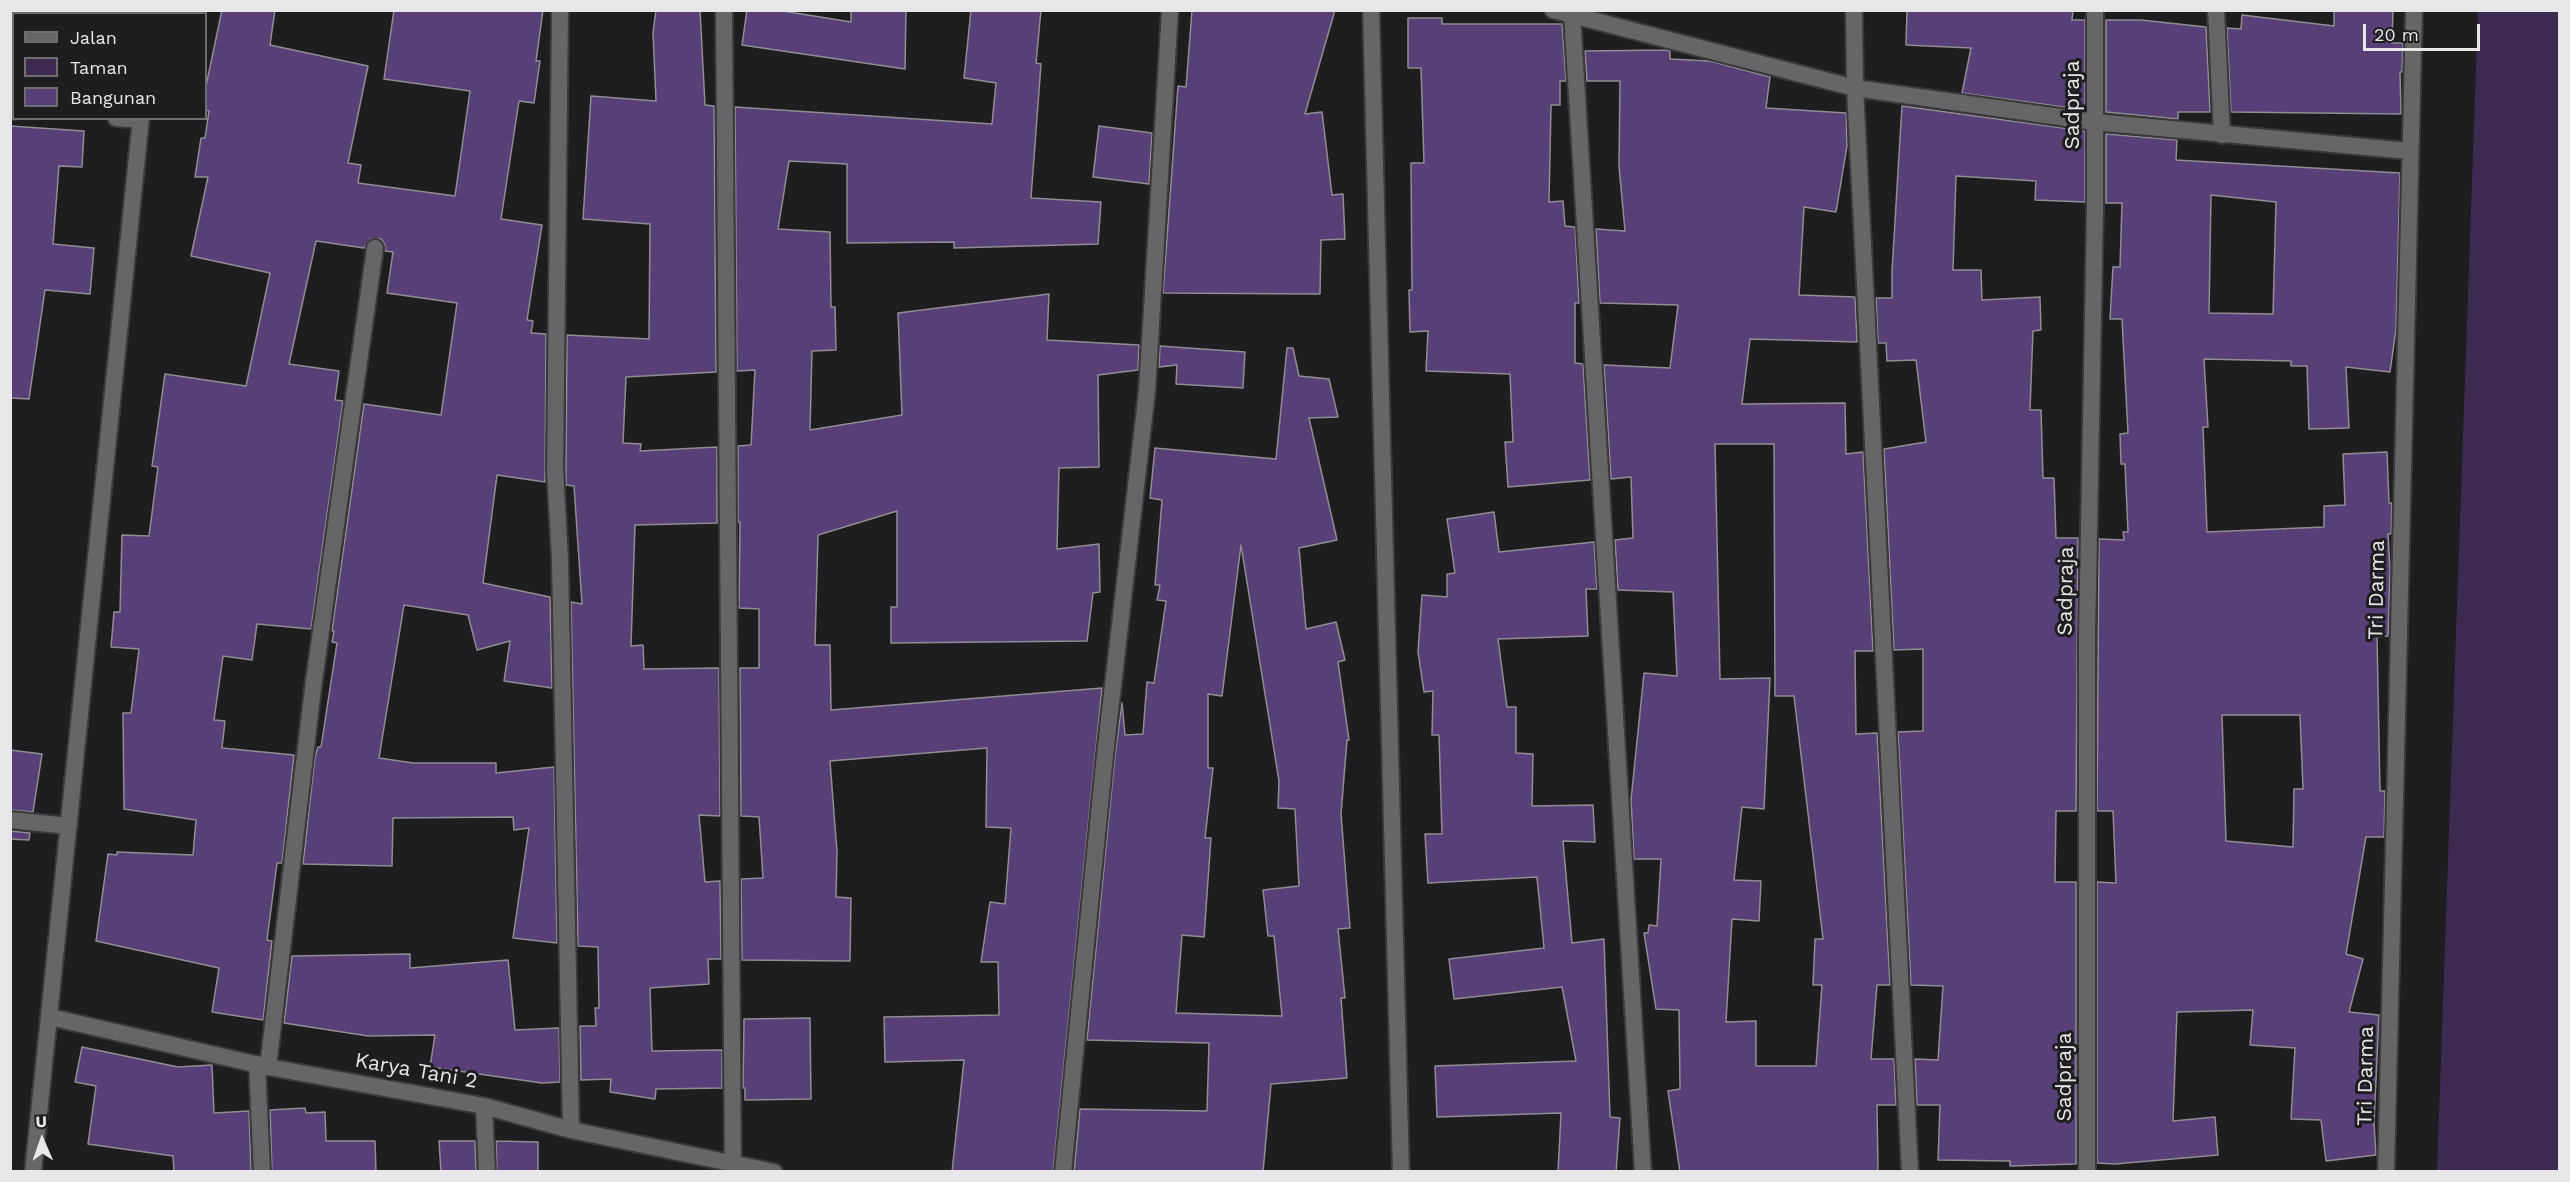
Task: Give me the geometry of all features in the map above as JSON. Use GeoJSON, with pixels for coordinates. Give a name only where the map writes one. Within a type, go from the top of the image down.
{"type":"FeatureCollection","features":[{"type":"Feature","properties":{"kind":"street"},"geometry":{"type":"LineString","coordinates":[[560,10],[555,469],[560,560],[571,1130]]}},
{"type":"Feature","properties":{"kind":"street"},"geometry":{"type":"LineString","coordinates":[[724,10],[733,1168]]}},
{"type":"Feature","properties":{"kind":"street"},"geometry":{"type":"LineString","coordinates":[[1064,1172],[1105,756],[1147,391],[1170,10]]}},
{"type":"Feature","properties":{"kind":"street"},"geometry":{"type":"LineString","coordinates":[[1371,10],[1401,1172]]}},
{"type":"Feature","properties":{"kind":"street"},"geometry":{"type":"LineString","coordinates":[[1553,10],[1856,88],[2095,122],[2409,151]]}},
{"type":"Feature","properties":{"kind":"street"},"geometry":{"type":"LineString","coordinates":[[1854,10],[1910,1172]]}},
{"type":"Feature","properties":{"kind":"street","name":"Sadpraja"},"geometry":{"type":"LineString","coordinates":[[2087,1172],[2087,636],[2095,10]]}},
{"type":"Feature","properties":{"kind":"street"},"geometry":{"type":"LineString","coordinates":[[2216,10],[2222,135]]}},
{"type":"Feature","properties":{"kind":"street","name":"Tri Darma"},"geometry":{"type":"LineString","coordinates":[[2386,1172],[2414,10]]}},
{"type":"Feature","properties":{"kind":"street"},"geometry":{"type":"LineString","coordinates":[[1572,14],[1644,1172]]}},
{"type":"Feature","properties":{"kind":"street"},"geometry":{"type":"LineString","coordinates":[[33,1172],[141,120]]}},
{"type":"Feature","properties":{"kind":"street"},"geometry":{"type":"LineString","coordinates":[[262,1172],[262,1065],[375,248]]}},
{"type":"Feature","properties":{"kind":"street"},"geometry":{"type":"LineString","coordinates":[[10,820],[69,826]]}},
{"type":"Feature","properties":{"kind":"street","name":"Karya Tani 2"},"geometry":{"type":"LineString","coordinates":[[50,1017],[262,1065],[484,1106],[571,1130],[733,1168],[774,1172]]}},
{"type":"Feature","properties":{"kind":"street"},"geometry":{"type":"LineString","coordinates":[[484,1106],[487,1172]]}},
{"type":"Feature","properties":{"kind":"green space"},"geometry":{"type":"Polygon","coordinates":[[[2478,11],[2559,11],[2559,1171],[2437,1171],[2478,11]]]}},
{"type":"Feature","properties":{"kind":"building"},"geometry":{"type":"Polygon","coordinates":[[[222,10],[275,10],[270,45],[368,66],[348,163],[361,165],[358,183],[455,196],[470,91],[384,79],[394,10],[543,10],[536,61],[540,61],[534,103],[519,101],[501,219],[542,225],[527,320],[533,321],[531,333],[546,334],[545,482],[497,475],[483,583],[550,597],[552,688],[504,681],[510,641],[477,650],[468,615],[404,605],[379,758],[413,763],[496,763],[496,773],[554,767],[557,943],[513,938],[529,828],[514,830],[513,817],[393,818],[392,866],[303,864],[315,757],[318,747],[321,747],[337,643],[332,642],[334,631],[332,631],[364,404],[441,415],[457,303],[387,293],[393,252],[385,251],[385,245],[381,239],[371,239],[364,248],[316,241],[289,364],[339,371],[335,400],[343,401],[311,629],[257,624],[252,660],[223,656],[214,720],[225,721],[222,748],[294,755],[282,863],[277,863],[267,940],[272,941],[263,1020],[212,1012],[219,968],[96,941],[108,854],[117,855],[117,852],[193,855],[196,820],[124,809],[123,713],[131,713],[139,649],[111,647],[114,612],[120,612],[122,535],[149,536],[158,467],[152,466],[165,374],[246,386],[270,273],[191,256],[208,177],[195,177],[201,138],[205,138],[209,111],[207,110],[207,81],[222,10]]]}},
{"type":"Feature","properties":{"kind":"building"},"geometry":{"type":"Polygon","coordinates":[[[656,10],[700,10],[705,105],[714,106],[716,372],[626,377],[623,443],[641,444],[640,451],[717,447],[717,523],[635,525],[631,646],[643,645],[644,669],[719,668],[720,816],[699,815],[705,882],[720,881],[721,959],[708,959],[709,984],[650,988],[652,1051],[722,1050],[722,1088],[656,1089],[655,1099],[610,1092],[611,1079],[581,1080],[580,1026],[596,1026],[595,1008],[599,1008],[598,947],[578,946],[571,602],[582,604],[574,486],[566,485],[566,469],[567,335],[649,339],[650,224],[583,219],[591,96],[656,101],[653,33],[656,10]]]}},
{"type":"Feature","properties":{"kind":"building"},"geometry":{"type":"Polygon","coordinates":[[[747,10],[777,10],[851,22],[851,10],[906,10],[905,69],[742,45],[747,10]]]}},
{"type":"Feature","properties":{"kind":"building"},"geometry":{"type":"Polygon","coordinates":[[[971,10],[1041,10],[1036,63],[1041,64],[1031,198],[1101,202],[1098,244],[954,248],[954,242],[847,243],[847,164],[789,161],[778,229],[830,232],[831,307],[835,307],[836,350],[812,351],[810,430],[902,415],[898,313],[1049,294],[1047,340],[1139,345],[1138,370],[1098,375],[1099,467],[1059,468],[1057,549],[1099,544],[1100,592],[1093,593],[1087,641],[891,643],[891,607],[897,607],[897,511],[818,535],[815,645],[830,645],[831,710],[1102,688],[1053,1172],[952,1172],[964,1060],[885,1062],[884,1017],[999,1015],[998,962],[981,962],[990,902],[1005,904],[1011,828],[986,827],[987,748],[830,761],[837,852],[836,897],[851,898],[850,961],[742,960],[741,879],[763,878],[759,817],[741,816],[740,668],[759,668],[759,609],[739,608],[738,446],[751,445],[755,370],[737,371],[735,107],[992,124],[996,83],[964,78],[971,10]]]}},
{"type":"Feature","properties":{"kind":"building"},"geometry":{"type":"Polygon","coordinates":[[[1192,10],[1335,10],[1305,114],[1322,112],[1332,195],[1343,194],[1345,239],[1321,240],[1320,294],[1163,293],[1178,86],[1186,87],[1192,10]]]}},
{"type":"Feature","properties":{"kind":"building"},"geometry":{"type":"Polygon","coordinates":[[[1907,10],[2073,10],[2072,20],[2085,20],[2085,110],[1962,93],[1971,48],[1906,45],[1907,10]]]}},
{"type":"Feature","properties":{"kind":"building"},"geometry":{"type":"Polygon","coordinates":[[[2334,10],[2393,10],[2392,43],[2403,43],[2402,72],[2400,72],[2401,114],[2231,112],[2227,28],[2241,29],[2242,15],[2334,26],[2334,10]]]}},
{"type":"Feature","properties":{"kind":"building"},"geometry":{"type":"Polygon","coordinates":[[[1408,18],[1442,18],[1442,24],[1562,24],[1566,81],[1560,81],[1560,105],[1551,105],[1549,202],[1563,201],[1565,226],[1575,227],[1579,303],[1575,303],[1575,363],[1583,364],[1590,480],[1508,487],[1505,442],[1513,442],[1510,374],[1426,371],[1428,331],[1410,332],[1411,163],[1424,163],[1421,68],[1408,68],[1408,18]]]}},
{"type":"Feature","properties":{"kind":"building"},"geometry":{"type":"Polygon","coordinates":[[[2106,20],[2141,20],[2206,27],[2210,112],[2178,112],[2178,119],[2106,112],[2106,20]]]}},
{"type":"Feature","properties":{"kind":"building"},"geometry":{"type":"Polygon","coordinates":[[[1667,50],[1670,51],[1670,59],[1710,61],[1770,77],[1766,108],[1846,113],[1847,146],[1836,212],[1804,207],[1799,295],[1855,297],[1857,342],[1750,339],[1742,404],[1845,403],[1846,454],[1863,452],[1873,651],[1855,651],[1856,734],[1877,733],[1890,985],[1877,985],[1871,1059],[1894,1059],[1896,1105],[1877,1105],[1878,1172],[1680,1172],[1668,1091],[1680,1089],[1679,1010],[1656,1009],[1644,933],[1648,933],[1649,925],[1657,926],[1661,859],[1634,859],[1631,800],[1644,673],[1677,676],[1673,592],[1618,590],[1615,540],[1633,538],[1631,477],[1611,479],[1604,365],[1670,368],[1678,305],[1600,303],[1596,229],[1625,231],[1619,166],[1620,81],[1587,81],[1585,51],[1667,50]],[[1715,444],[1720,679],[1770,678],[1764,809],[1742,807],[1734,880],[1761,881],[1759,921],[1732,919],[1726,1022],[1756,1021],[1756,1066],[1816,1066],[1822,985],[1813,985],[1815,939],[1823,939],[1794,696],[1775,696],[1774,444],[1715,444]]]}},
{"type":"Feature","properties":{"kind":"building"},"geometry":{"type":"Polygon","coordinates":[[[1902,106],[2085,131],[2085,202],[2035,200],[2036,181],[1956,176],[1953,270],[1981,270],[1982,300],[2040,297],[2041,330],[2033,331],[2030,410],[2041,410],[2043,478],[2054,478],[2056,538],[2078,538],[2076,811],[2056,811],[2055,882],[2076,882],[2076,1164],[2010,1166],[2010,1161],[1938,1160],[1940,1105],[1917,1105],[1915,1059],[1938,1060],[1943,986],[1911,985],[1898,732],[1923,731],[1923,649],[1894,650],[1884,449],[1926,442],[1916,360],[1887,361],[1886,343],[1878,343],[1876,298],[1892,298],[1902,106]]]}},
{"type":"Feature","properties":{"kind":"building"},"geometry":{"type":"Polygon","coordinates":[[[10,126],[84,131],[82,167],[59,166],[53,244],[94,248],[90,294],[45,290],[29,399],[10,398],[10,126]]]}},
{"type":"Feature","properties":{"kind":"building"},"geometry":{"type":"Polygon","coordinates":[[[1099,126],[1152,133],[1149,184],[1093,177],[1099,126]]]}},
{"type":"Feature","properties":{"kind":"building"},"geometry":{"type":"Polygon","coordinates":[[[2106,134],[2177,140],[2176,160],[2400,173],[2396,329],[2390,372],[2346,367],[2349,428],[2309,429],[2307,366],[2291,366],[2291,361],[2204,359],[2208,427],[2203,427],[2207,532],[2324,527],[2324,506],[2345,505],[2343,454],[2387,452],[2389,503],[2392,503],[2391,534],[2388,534],[2390,568],[2388,636],[2377,637],[2380,791],[2385,791],[2384,837],[2366,837],[2346,954],[2363,959],[2349,1012],[2379,1015],[2374,1123],[2376,1155],[2326,1161],[2321,1120],[2291,1119],[2295,1048],[2250,1045],[2253,1010],[2177,1012],[2173,1121],[2215,1117],[2218,1155],[2115,1164],[2097,1163],[2097,882],[2116,883],[2113,811],[2097,811],[2099,539],[2124,540],[2123,532],[2128,532],[2125,464],[2121,464],[2120,434],[2128,433],[2122,319],[2110,319],[2113,267],[2120,267],[2122,203],[2106,203],[2106,134]],[[2211,195],[2209,313],[2273,314],[2276,202],[2211,195]],[[2222,715],[2226,841],[2293,847],[2294,789],[2303,789],[2300,715],[2222,715]]]}},
{"type":"Feature","properties":{"kind":"building"},"geometry":{"type":"Polygon","coordinates":[[[1160,346],[1245,352],[1243,388],[1176,384],[1177,365],[1159,367],[1160,346]]]}},
{"type":"Feature","properties":{"kind":"building"},"geometry":{"type":"Polygon","coordinates":[[[1287,348],[1293,348],[1299,376],[1329,379],[1338,417],[1309,418],[1337,540],[1299,548],[1306,629],[1336,622],[1345,660],[1338,662],[1349,740],[1347,740],[1341,814],[1350,928],[1338,929],[1345,998],[1341,998],[1347,1078],[1271,1084],[1263,1172],[1074,1172],[1080,1109],[1207,1111],[1209,1043],[1087,1040],[1122,703],[1125,735],[1143,734],[1147,682],[1154,683],[1166,601],[1157,600],[1160,585],[1155,585],[1162,500],[1150,498],[1155,448],[1276,459],[1287,348]],[[1241,545],[1222,696],[1208,694],[1208,768],[1213,768],[1205,838],[1211,838],[1204,937],[1182,935],[1176,1013],[1282,1016],[1274,936],[1268,936],[1263,890],[1299,886],[1295,809],[1278,808],[1279,781],[1241,545]]]}},
{"type":"Feature","properties":{"kind":"building"},"geometry":{"type":"Polygon","coordinates":[[[1494,512],[1499,552],[1594,542],[1597,589],[1586,589],[1588,636],[1498,639],[1507,707],[1516,707],[1516,753],[1533,754],[1532,806],[1593,805],[1595,842],[1563,841],[1572,943],[1604,939],[1610,1117],[1620,1118],[1616,1172],[1558,1172],[1561,1113],[1437,1117],[1435,1066],[1576,1061],[1562,987],[1454,999],[1449,959],[1544,948],[1537,877],[1428,883],[1425,834],[1442,834],[1439,735],[1432,735],[1433,691],[1424,692],[1418,652],[1422,595],[1447,597],[1447,574],[1455,573],[1447,519],[1494,512]]]}},
{"type":"Feature","properties":{"kind":"building"},"geometry":{"type":"Polygon","coordinates":[[[10,750],[42,754],[33,812],[10,810],[10,750]]]}},
{"type":"Feature","properties":{"kind":"building"},"geometry":{"type":"Polygon","coordinates":[[[10,831],[30,833],[29,840],[10,839],[10,831]]]}},
{"type":"Feature","properties":{"kind":"building"},"geometry":{"type":"Polygon","coordinates":[[[410,954],[410,968],[508,960],[515,1030],[559,1028],[560,1082],[542,1083],[430,1067],[435,1035],[368,1036],[284,1023],[292,956],[410,954]]]}},
{"type":"Feature","properties":{"kind":"building"},"geometry":{"type":"Polygon","coordinates":[[[810,1018],[811,1099],[745,1100],[745,1088],[743,1088],[744,1019],[810,1018]]]}},
{"type":"Feature","properties":{"kind":"building"},"geometry":{"type":"Polygon","coordinates":[[[82,1047],[178,1067],[212,1065],[214,1113],[249,1111],[251,1172],[174,1172],[173,1156],[88,1144],[96,1086],[75,1082],[82,1047]]]}},
{"type":"Feature","properties":{"kind":"building"},"geometry":{"type":"Polygon","coordinates":[[[305,1108],[306,1113],[325,1112],[326,1141],[375,1141],[376,1172],[272,1172],[270,1110],[305,1108]]]}},
{"type":"Feature","properties":{"kind":"building"},"geometry":{"type":"Polygon","coordinates":[[[439,1141],[475,1141],[476,1172],[441,1172],[439,1141]]]}},
{"type":"Feature","properties":{"kind":"building"},"geometry":{"type":"Polygon","coordinates":[[[496,1141],[538,1142],[538,1172],[497,1172],[496,1141]]]}}]}
